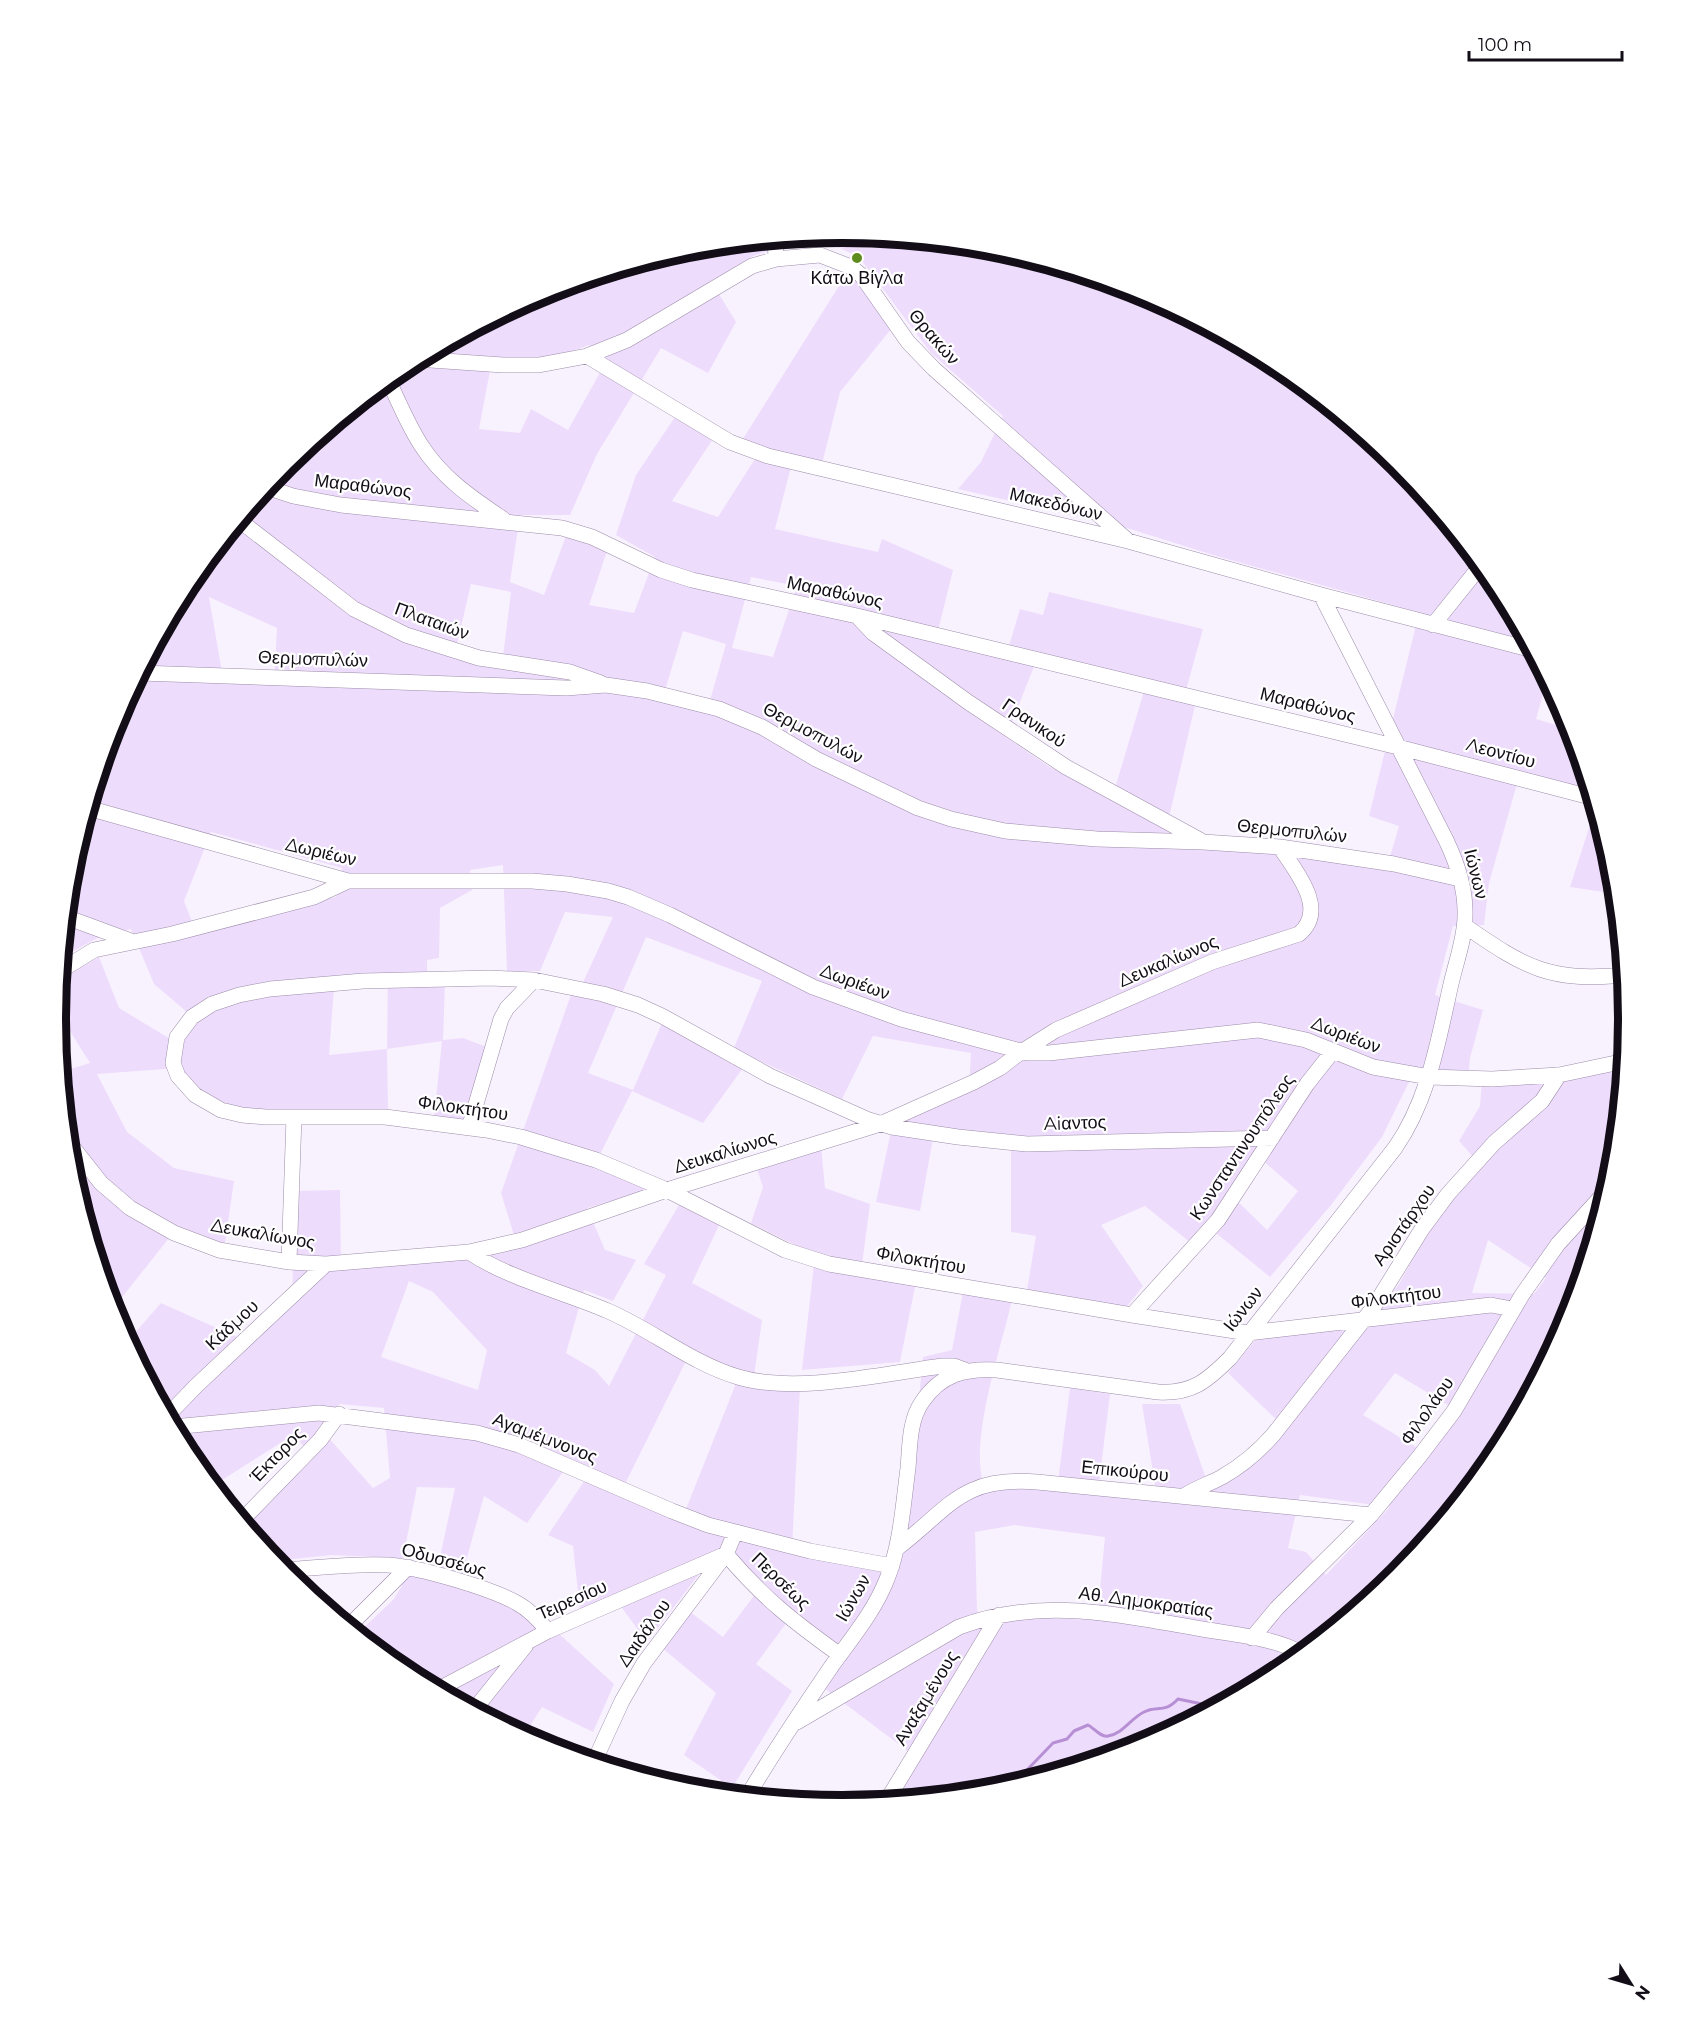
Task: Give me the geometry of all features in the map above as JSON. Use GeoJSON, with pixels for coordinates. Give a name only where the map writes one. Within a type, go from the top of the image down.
{"type":"FeatureCollection","features":[{"type":"Feature","properties":{"kind":"street"},"geometry":{"type":"LineString","coordinates":[[776,246],[776,260]]}},
{"type":"Feature","properties":{"kind":"street","name":"Θρακών"},"geometry":{"type":"LineString","coordinates":[[432,360],[539,365],[587,356],[636,335],[744,270],[776,260],[820,255],[851,267],[861,275],[908,342],[934,369],[1128,541]]}},
{"type":"Feature","properties":{"kind":"street","name":"Μακεδόνων"},"geometry":{"type":"LineString","coordinates":[[587,356],[730,442],[768,456],[1128,541],[1321,595],[1524,648]]}},
{"type":"Feature","properties":{"kind":"street"},"geometry":{"type":"LineString","coordinates":[[392,387],[419,443],[435,464],[462,490],[506,521]]}},
{"type":"Feature","properties":{"kind":"street","name":"Μαραθώνος"},"geometry":{"type":"LineString","coordinates":[[275,490],[293,496],[341,505],[551,526],[578,532],[661,570],[692,580],[857,616],[1398,747]]}},
{"type":"Feature","properties":{"kind":"street","name":"Πλαταιών"},"geometry":{"type":"LineString","coordinates":[[244,525],[354,609],[406,635],[479,658],[570,672],[606,685]]}},
{"type":"Feature","properties":{"kind":"street"},"geometry":{"type":"LineString","coordinates":[[1433,625],[1476,571]]}},
{"type":"Feature","properties":{"kind":"street","name":"Ιώνων"},"geometry":{"type":"LineString","coordinates":[[751,1790],[792,1725],[873,1608],[892,1566],[896,1549],[913,1422],[922,1402],[937,1385],[965,1370],[997,1370],[1158,1392],[1181,1391],[1200,1384],[1230,1358],[1395,1148],[1416,1113],[1429,1077],[1465,926],[1465,907],[1460,879],[1453,854],[1321,595]]}},
{"type":"Feature","properties":{"kind":"street","name":"Γρανικού"},"geometry":{"type":"LineString","coordinates":[[857,616],[873,633],[1016,735],[1065,767],[1203,842]]}},
{"type":"Feature","properties":{"kind":"street","name":"Θερμοπυλών"},"geometry":{"type":"LineString","coordinates":[[147,673],[566,688],[606,685],[647,691],[719,709],[741,717],[816,759],[886,794],[951,819],[1005,831],[1097,839],[1203,842],[1280,848],[1394,864],[1460,879]]}},
{"type":"Feature","properties":{"kind":"street","name":"Λεοντίου"},"geometry":{"type":"LineString","coordinates":[[1398,747],[1586,796]]}},
{"type":"Feature","properties":{"kind":"street","name":"Δωριέων"},"geometry":{"type":"LineString","coordinates":[[95,810],[348,880],[532,881],[608,891],[661,911],[813,987],[895,1017],[1021,1052],[1049,1053],[1251,1030],[1296,1037],[1373,1067],[1429,1077],[1492,1079],[1558,1075],[1617,1062]]}},
{"type":"Feature","properties":{"kind":"street","name":"Δευκαλίωνος"},"geometry":{"type":"LineString","coordinates":[[79,1155],[90,1171],[130,1208],[159,1226],[219,1250],[289,1262],[326,1264],[469,1252],[522,1240],[667,1190],[880,1124],[974,1082],[1000,1068],[1056,1030],[1212,962],[1299,934],[1306,928],[1310,917],[1310,898],[1301,879],[1280,848]]}},
{"type":"Feature","properties":{"kind":"street"},"geometry":{"type":"LineString","coordinates":[[69,963],[94,950],[314,897],[348,880]]}},
{"type":"Feature","properties":{"kind":"street"},"geometry":{"type":"LineString","coordinates":[[73,920],[134,942]]}},
{"type":"Feature","properties":{"kind":"street"},"geometry":{"type":"LineString","coordinates":[[1465,926],[1515,959],[1550,973],[1578,977],[1617,975]]}},
{"type":"Feature","properties":{"kind":"street","name":"Φιλοκτήτου"},"geometry":{"type":"LineString","coordinates":[[880,1124],[751,1066],[638,1005],[603,993],[534,980],[491,978],[300,985],[226,999],[212,1004],[187,1022],[177,1037],[173,1063],[183,1083],[195,1095],[221,1110],[232,1113],[266,1117],[385,1117],[521,1137],[572,1152],[667,1190],[785,1250],[818,1261],[1248,1333],[1491,1305],[1512,1309]]}},
{"type":"Feature","properties":{"kind":"street"},"geometry":{"type":"LineString","coordinates":[[470,1128],[501,1019],[507,1008],[534,980]]}},
{"type":"Feature","properties":{"kind":"street","name":"Κωνσταντινουπόλεος"},"geometry":{"type":"LineString","coordinates":[[1132,1315],[1218,1220],[1307,1084],[1333,1051]]}},
{"type":"Feature","properties":{"kind":"street","name":"Αριστάρχου"},"geometry":{"type":"LineString","coordinates":[[1184,1496],[1223,1476],[1265,1443],[1364,1321],[1422,1229],[1448,1194],[1494,1143],[1542,1101],[1558,1075]]}},
{"type":"Feature","properties":{"kind":"street"},"geometry":{"type":"LineString","coordinates":[[289,1262],[294,1117]]}},
{"type":"Feature","properties":{"kind":"street","name":"Aiαντος"},"geometry":{"type":"LineString","coordinates":[[880,1124],[958,1137],[1027,1144],[1272,1138]]}},
{"type":"Feature","properties":{"kind":"street","name":"Φιλολάου"},"geometry":{"type":"LineString","coordinates":[[1252,1638],[1277,1608],[1371,1515],[1419,1457],[1454,1411],[1512,1309],[1558,1244],[1597,1201]]}},
{"type":"Feature","properties":{"kind":"street"},"geometry":{"type":"LineString","coordinates":[[469,1252],[491,1265],[610,1312],[699,1360],[738,1377],[789,1384],[823,1382],[942,1366],[954,1366],[965,1370]]}},
{"type":"Feature","properties":{"kind":"street","name":"Κάδμου"},"geometry":{"type":"LineString","coordinates":[[172,1411],[326,1264]]}},
{"type":"Feature","properties":{"kind":"street","name":"Αγαμέμνονος"},"geometry":{"type":"LineString","coordinates":[[182,1426],[303,1413],[339,1414],[466,1431],[512,1442],[672,1511],[735,1533],[810,1551],[892,1566]]}},
{"type":"Feature","properties":{"kind":"street","name":"Έκτορος"},"geometry":{"type":"LineString","coordinates":[[246,1516],[320,1440],[339,1414]]}},
{"type":"Feature","properties":{"kind":"street","name":"Επικούρου"},"geometry":{"type":"LineString","coordinates":[[896,1549],[960,1496],[977,1487],[995,1482],[1027,1481],[1371,1515]]}},
{"type":"Feature","properties":{"kind":"street","name":"Δαιδάλου"},"geometry":{"type":"LineString","coordinates":[[597,1755],[621,1701],[644,1663],[726,1554],[735,1533]]}},
{"type":"Feature","properties":{"kind":"street","name":"Τειρεσίου"},"geometry":{"type":"LineString","coordinates":[[445,1686],[548,1631],[726,1554]]}},
{"type":"Feature","properties":{"kind":"street","name":"Περσέως"},"geometry":{"type":"LineString","coordinates":[[726,1554],[770,1602],[840,1655]]}},
{"type":"Feature","properties":{"kind":"street","name":"Οδυσσέως"},"geometry":{"type":"LineString","coordinates":[[294,1569],[366,1564],[408,1567],[503,1597],[524,1608],[548,1631]]}},
{"type":"Feature","properties":{"kind":"street"},"geometry":{"type":"LineString","coordinates":[[354,1621],[408,1567]]}},
{"type":"Feature","properties":{"kind":"street","name":"Αθ. Δημοκρατίας"},"geometry":{"type":"LineString","coordinates":[[792,1725],[946,1634],[971,1623],[999,1615],[1041,1610],[1084,1610],[1252,1638],[1294,1650]]}},
{"type":"Feature","properties":{"kind":"street","name":"Αναξαμένους"},"geometry":{"type":"LineString","coordinates":[[891,1794],[999,1615]]}},
{"type":"Feature","properties":{"kind":"street"},"geometry":{"type":"LineString","coordinates":[[479,1704],[529,1640]]}},
{"type":"Feature","properties":{"kind":"shaded area"},"geometry":{"type":"Polygon","coordinates":[[[830,243],[893,244],[944,249],[994,257],[1043,269],[1140,302],[1231,347],[1274,373],[1315,403],[1392,470],[1459,546],[1520,640],[1213,555],[1127,528],[958,489],[981,462],[1003,416],[931,353],[859,257],[830,243]]]}},
{"type":"Feature","properties":{"kind":"shaded area"},"geometry":{"type":"Polygon","coordinates":[[[787,245],[753,256],[711,281],[736,322],[708,373],[661,348],[597,454],[570,515],[520,515],[510,582],[544,595],[566,536],[585,539],[607,551],[589,605],[634,613],[655,557],[616,535],[636,475],[675,417],[713,439],[672,501],[718,517],[760,451],[741,442],[854,262],[900,318],[840,392],[822,464],[793,459],[775,529],[878,552],[882,539],[953,570],[936,639],[1006,656],[1020,609],[1043,615],[1049,592],[1203,629],[1184,697],[1196,701],[1167,826],[1191,846],[1290,851],[1387,867],[1399,826],[1369,816],[1418,617],[1521,642],[1545,689],[1536,719],[1562,727],[1584,789],[1520,773],[1489,883],[1484,925],[1453,926],[1435,995],[1483,1010],[1470,1058],[1468,1079],[1411,1078],[1382,1137],[1331,1205],[1270,1277],[1211,1229],[1191,1243],[1145,1206],[1101,1225],[1143,1286],[1125,1309],[1027,1290],[1036,1236],[1011,1232],[1011,1138],[935,1127],[920,1211],[876,1202],[894,1117],[969,1088],[971,1053],[873,1036],[842,1099],[751,1057],[703,1123],[632,1091],[595,1164],[653,1189],[587,1208],[605,1250],[636,1260],[613,1301],[584,1290],[566,1353],[595,1370],[609,1386],[666,1275],[644,1264],[679,1205],[720,1223],[692,1283],[762,1320],[753,1383],[800,1387],[792,1549],[894,1569],[908,1516],[923,1357],[952,1350],[963,1292],[1012,1300],[988,1393],[984,1418],[980,1464],[983,1483],[1058,1481],[1070,1388],[1110,1394],[1098,1491],[1157,1497],[1142,1404],[1180,1404],[1208,1484],[1284,1427],[1228,1373],[1257,1338],[1364,1328],[1399,1284],[1426,1235],[1457,1191],[1480,1165],[1459,1141],[1480,1106],[1482,1079],[1595,1075],[1617,1068],[1612,1120],[1593,1220],[1578,1269],[1539,1362],[1515,1407],[1459,1492],[1426,1531],[1392,1568],[1315,1635],[1274,1665],[1231,1691],[1140,1736],[1092,1754],[994,1781],[896,1794],[917,1758],[824,1688],[844,1654],[793,1614],[756,1664],[792,1691],[732,1788],[684,1755],[716,1693],[661,1647],[689,1611],[723,1637],[762,1585],[723,1543],[647,1642],[614,1597],[580,1610],[573,1546],[548,1535],[593,1468],[572,1459],[527,1523],[484,1496],[460,1583],[515,1607],[557,1632],[614,1684],[593,1732],[542,1707],[528,1728],[454,1691],[411,1665],[362,1629],[393,1600],[402,1586],[398,1580],[411,1568],[436,1575],[455,1488],[417,1487],[403,1558],[331,1555],[285,1560],[250,1520],[311,1454],[293,1435],[219,1481],[185,1431],[184,1420],[169,1406],[133,1335],[161,1303],[250,1343],[292,1300],[295,1191],[340,1190],[341,1265],[517,1245],[501,1193],[573,989],[579,991],[613,917],[565,912],[540,971],[507,971],[503,865],[470,870],[472,890],[440,908],[439,958],[427,960],[427,981],[445,982],[443,1040],[463,1038],[492,1049],[466,1122],[434,1118],[442,1041],[387,1049],[388,1113],[252,1113],[205,1097],[178,1068],[97,1074],[127,1132],[174,1168],[234,1181],[225,1243],[173,1233],[119,1301],[92,1220],[73,1120],[68,1070],[90,1063],[66,1025],[68,976],[99,957],[119,1008],[177,1043],[194,1018],[154,984],[131,929],[105,934],[69,953],[81,868],[92,818],[125,722],[170,631],[197,588],[226,546],[293,470],[331,435],[411,373],[499,323],[545,302],[642,269],[691,257],[787,245]],[[589,345],[529,359],[492,360],[479,429],[520,433],[531,409],[568,430],[607,360],[589,345]],[[751,577],[732,648],[773,657],[797,586],[751,577]],[[471,584],[454,657],[502,665],[511,592],[471,584]],[[209,597],[224,684],[274,684],[277,628],[209,597]],[[683,631],[662,700],[707,711],[726,644],[683,631]],[[1039,654],[1006,737],[1048,766],[1112,798],[1148,678],[1039,654]],[[211,832],[184,901],[194,927],[336,897],[342,868],[211,832]],[[646,937],[588,1073],[633,1090],[662,1023],[728,1062],[762,981],[646,937]],[[388,974],[335,975],[329,1055],[387,1049],[388,974]],[[1256,1155],[1229,1193],[1267,1230],[1298,1191],[1256,1155]],[[1488,1240],[1472,1293],[1534,1294],[1546,1278],[1488,1240]],[[409,1281],[381,1357],[478,1390],[487,1350],[433,1292],[409,1281]],[[688,1357],[621,1492],[682,1519],[737,1381],[688,1357]],[[1395,1373],[1363,1415],[1429,1455],[1461,1413],[1395,1373]],[[340,1404],[319,1427],[373,1488],[390,1478],[384,1408],[340,1404]],[[1300,1495],[1288,1548],[1306,1552],[1326,1575],[1389,1507],[1300,1495]],[[1015,1525],[975,1532],[977,1610],[990,1638],[999,1622],[1016,1617],[1097,1620],[1105,1537],[1015,1525]]]}},
{"type":"Feature","properties":{"kind":"shaded area"},"geometry":{"type":"Polygon","coordinates":[[[1593,817],[1607,884],[1604,892],[1570,887],[1593,817]]]}},
{"type":"Feature","properties":{"kind":"shaded area"},"geometry":{"type":"Polygon","coordinates":[[[821,1146],[825,1188],[870,1204],[861,1272],[916,1282],[900,1362],[802,1370],[815,1255],[751,1223],[763,1187],[756,1166],[821,1146]]]}},
{"type":"Feature","properties":{"kind":"waterway"},"geometry":{"type":"LineString","coordinates":[[1026,1773],[1053,1743],[1067,1739],[1074,1731],[1088,1725],[1100,1734],[1108,1736],[1123,1729],[1144,1712],[1165,1708],[1178,1699],[1202,1704],[1209,1703]]}},
{"type":"Feature","properties":{"kind":"place","name":"Κάτω Βίγλα"},"geometry":{"type":"Point","coordinates":[857,258]}}]}
